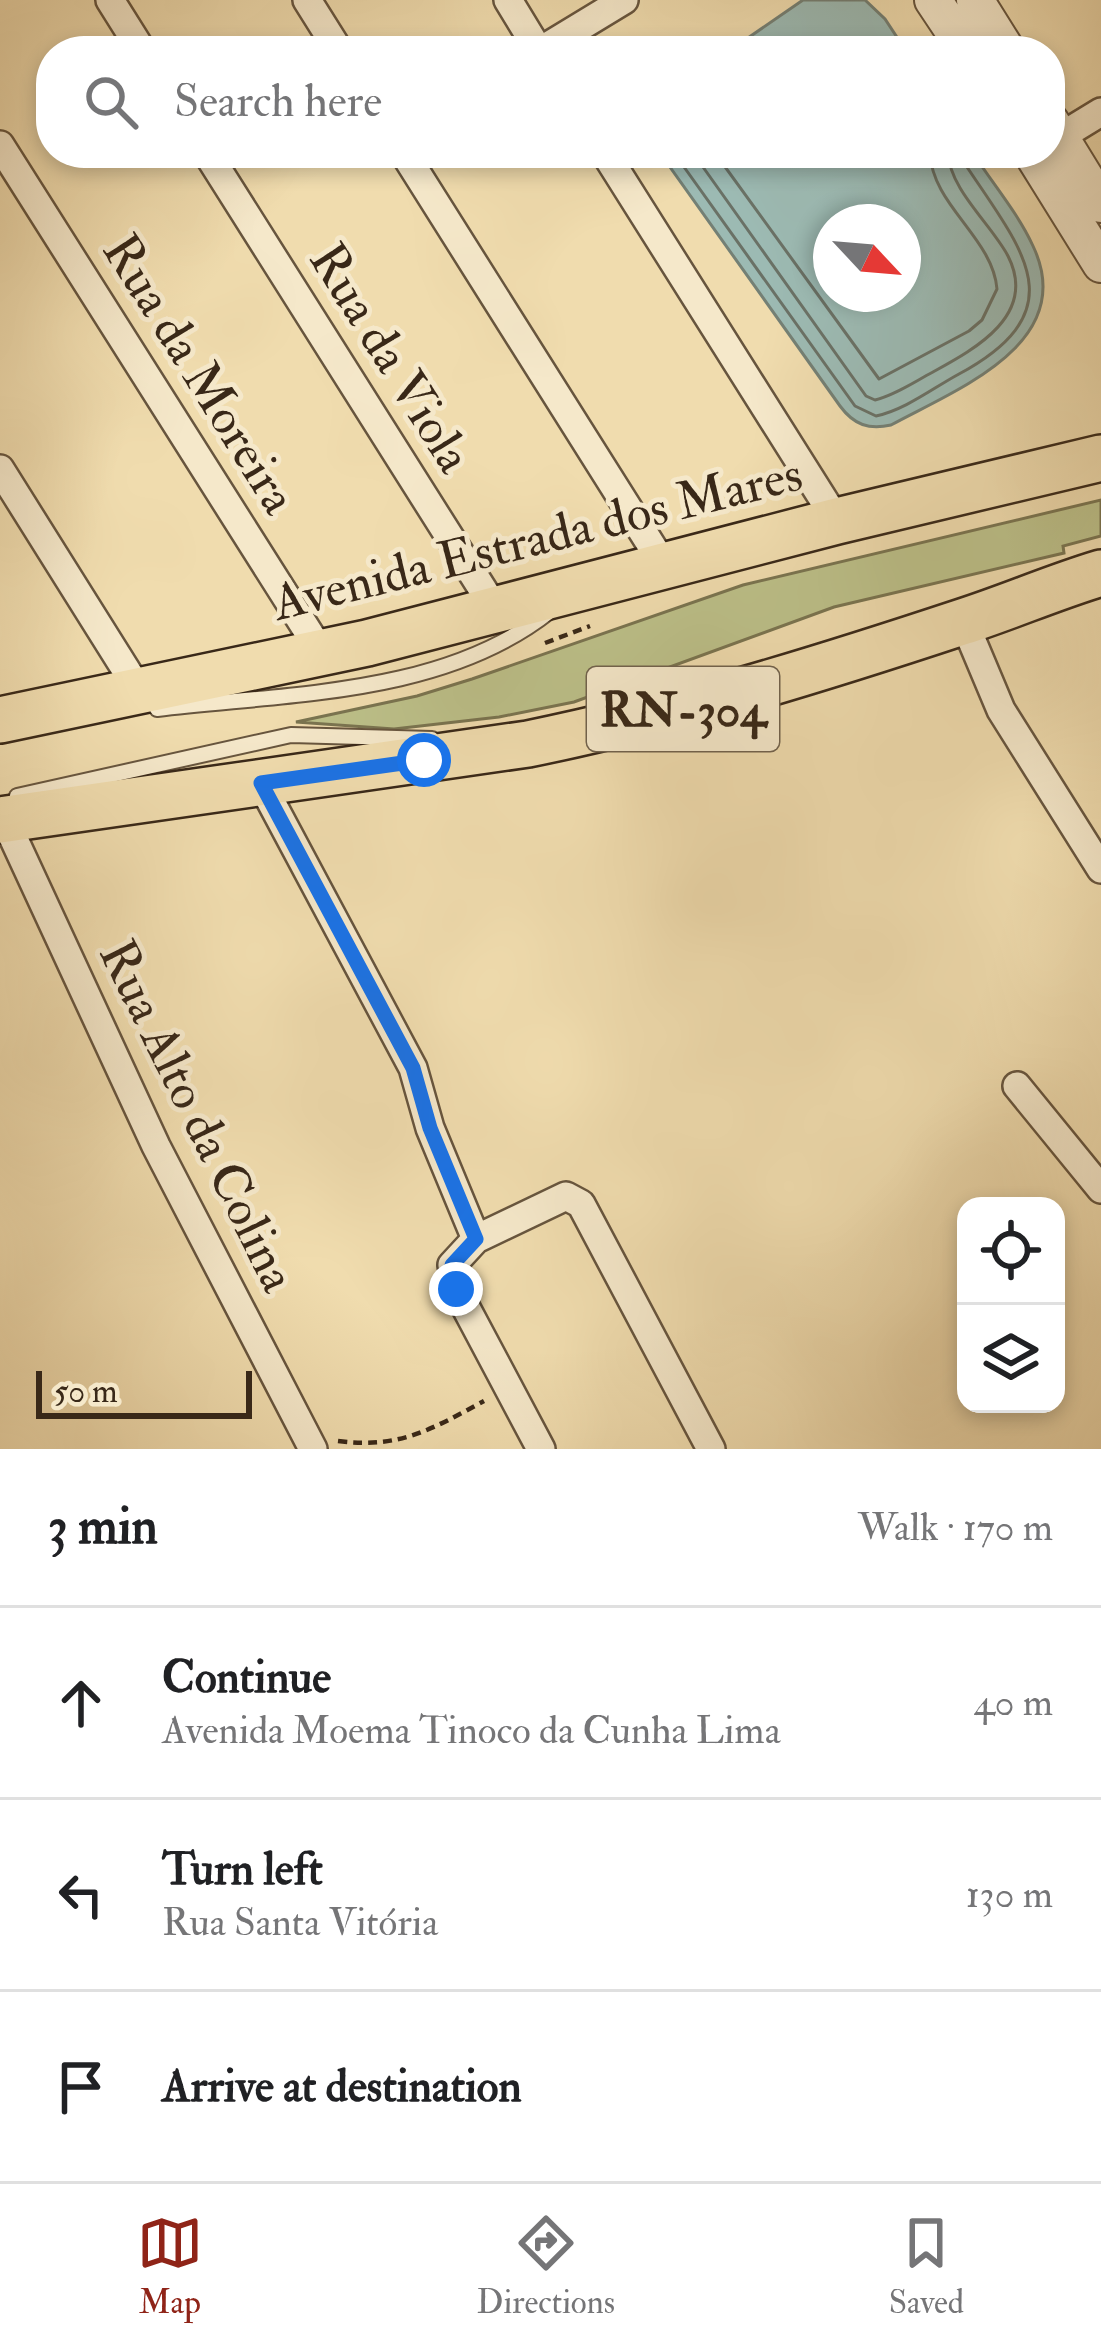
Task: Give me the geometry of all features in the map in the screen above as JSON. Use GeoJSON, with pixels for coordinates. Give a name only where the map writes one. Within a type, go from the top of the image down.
{"type":"FeatureCollection","features":[{"type":"Feature","properties":{"kind":"main road","name":"Avenida Estrada dos Mares"},"geometry":{"type":"LineString","coordinates":[[0,720],[69,705],[137,703],[321,652],[1101,458]]}},
{"type":"Feature","properties":{"kind":"main road","name":"RN-304"},"geometry":{"type":"LineString","coordinates":[[2,813],[261,783],[528,744],[679,710],[964,622],[1101,573]]}},
{"type":"Feature","properties":{"kind":"street"},"geometry":{"type":"LineString","coordinates":[[110,0],[133,36]]}},
{"type":"Feature","properties":{"kind":"street"},"geometry":{"type":"LineString","coordinates":[[307,0],[330,36]]}},
{"type":"Feature","properties":{"kind":"street"},"geometry":{"type":"LineString","coordinates":[[508,0],[531,36]]}},
{"type":"Feature","properties":{"kind":"street"},"geometry":{"type":"LineString","coordinates":[[565,36],[624,0]]}},
{"type":"Feature","properties":{"kind":"street"},"geometry":{"type":"LineString","coordinates":[[933,0],[957,36]]}},
{"type":"Feature","properties":{"kind":"street"},"geometry":{"type":"LineString","coordinates":[[975,0],[998,36]]}},
{"type":"Feature","properties":{"kind":"street"},"geometry":{"type":"LineString","coordinates":[[1065,129],[1101,112]]}},
{"type":"Feature","properties":{"kind":"street","name":"Rua da Moreira"},"geometry":{"type":"LineString","coordinates":[[0,145],[321,652]]}},
{"type":"Feature","properties":{"kind":"street"},"geometry":{"type":"LineString","coordinates":[[1065,159],[1101,204]]}},
{"type":"Feature","properties":{"kind":"street","name":"Rua da Viola"},"geometry":{"type":"LineString","coordinates":[[216,168],[496,612]]}},
{"type":"Feature","properties":{"kind":"street"},"geometry":{"type":"LineString","coordinates":[[413,168],[665,566]]}},
{"type":"Feature","properties":{"kind":"street"},"geometry":{"type":"LineString","coordinates":[[614,168],[837,521]]}},
{"type":"Feature","properties":{"kind":"street"},"geometry":{"type":"LineString","coordinates":[[1060,168],[1101,264]]}},
{"type":"Feature","properties":{"kind":"street"},"geometry":{"type":"LineString","coordinates":[[0,469],[137,703]]}},
{"type":"Feature","properties":{"kind":"street"},"geometry":{"type":"LineString","coordinates":[[964,622],[1001,710],[1101,869]]}},
{"type":"Feature","properties":{"kind":"street"},"geometry":{"type":"LineString","coordinates":[[261,783],[413,1068],[430,1128],[476,1239]]}},
{"type":"Feature","properties":{"kind":"street","name":"Rua Alto da Colina"},"geometry":{"type":"LineString","coordinates":[[2,813],[156,1146],[308,1441]]}},
{"type":"Feature","properties":{"kind":"street"},"geometry":{"type":"LineString","coordinates":[[1017,1086],[1101,1189]]}},
{"type":"Feature","properties":{"kind":"street"},"geometry":{"type":"LineString","coordinates":[[541,1449],[451,1275],[458,1255],[476,1239],[566,1196],[581,1204],[711,1449]]}},
{"type":"Feature","properties":{"kind":"lane"},"geometry":{"type":"LineString","coordinates":[[137,703],[409,679],[472,659],[525,631],[577,591]]}},
{"type":"Feature","properties":{"kind":"lane"},"geometry":{"type":"LineString","coordinates":[[2,813],[291,735],[528,744]]}},
{"type":"Feature","properties":{"kind":"path"},"geometry":{"type":"LineString","coordinates":[[308,1441],[401,1442],[508,1388]]}},
{"type":"Feature","properties":{"kind":"green space"},"geometry":{"type":"Polygon","coordinates":[[[1101,500],[1101,536],[1063,546],[1064,553],[834,607],[574,702],[499,717],[394,729],[296,722],[417,696],[743,585],[1101,500]]]}},
{"type":"Feature","properties":{"kind":"water"},"geometry":{"type":"Polygon","coordinates":[[[803,0],[865,0],[896,36],[751,36],[803,0]]]}},
{"type":"Feature","properties":{"kind":"water"},"geometry":{"type":"Polygon","coordinates":[[[671,168],[983,168],[1033,246],[1043,280],[1040,310],[1026,336],[977,378],[891,425],[862,424],[840,406],[671,168]]]}},
{"type":"Feature","properties":{"kind":"route"},"geometry":{"type":"LineString","coordinates":[[424,760],[261,783],[413,1068],[430,1128],[476,1239],[452,1265],[456,1289]]}}]}
